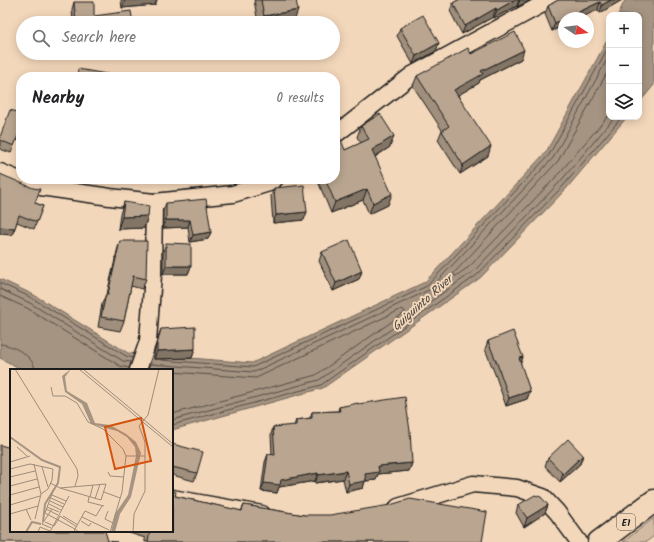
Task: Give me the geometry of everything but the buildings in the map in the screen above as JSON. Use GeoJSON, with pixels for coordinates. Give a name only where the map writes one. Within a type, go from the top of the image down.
{"type":"FeatureCollection","features":[{"type":"Feature","properties":{"kind":"highway","name":"E1"},"geometry":{"type":"LineString","coordinates":[[599,542],[654,501]]}},
{"type":"Feature","properties":{"kind":"street"},"geometry":{"type":"LineString","coordinates":[[340,131],[412,75],[550,0]]}},
{"type":"Feature","properties":{"kind":"street"},"geometry":{"type":"LineString","coordinates":[[0,172],[16,179]]}},
{"type":"Feature","properties":{"kind":"street"},"geometry":{"type":"LineString","coordinates":[[29,184],[34,186],[110,197],[154,202],[233,194],[266,184]]}},
{"type":"Feature","properties":{"kind":"street"},"geometry":{"type":"LineString","coordinates":[[138,369],[148,341],[153,275],[154,202]]}},
{"type":"Feature","properties":{"kind":"street"},"geometry":{"type":"LineString","coordinates":[[383,511],[473,484],[517,488],[543,497],[557,512],[579,542]]}},
{"type":"Feature","properties":{"kind":"street"},"geometry":{"type":"LineString","coordinates":[[173,498],[278,516]]}},
{"type":"Feature","properties":{"kind":"shaded area"},"geometry":{"type":"Polygon","coordinates":[[[654,518],[654,536],[646,542],[623,542],[654,518]]]}},
{"type":"Feature","properties":{"kind":"water"},"geometry":{"type":"Polygon","coordinates":[[[625,0],[654,0],[654,85],[642,99],[642,12],[619,12],[625,0]]]}},
{"type":"Feature","properties":{"kind":"water","name":"Guiguinto River"},"geometry":{"type":"Polygon","coordinates":[[[606,42],[606,120],[624,120],[566,189],[480,278],[323,388],[173,430],[173,369],[21,369],[0,358],[0,279],[34,295],[128,353],[252,363],[425,282],[546,152],[606,42]]]}}]}
